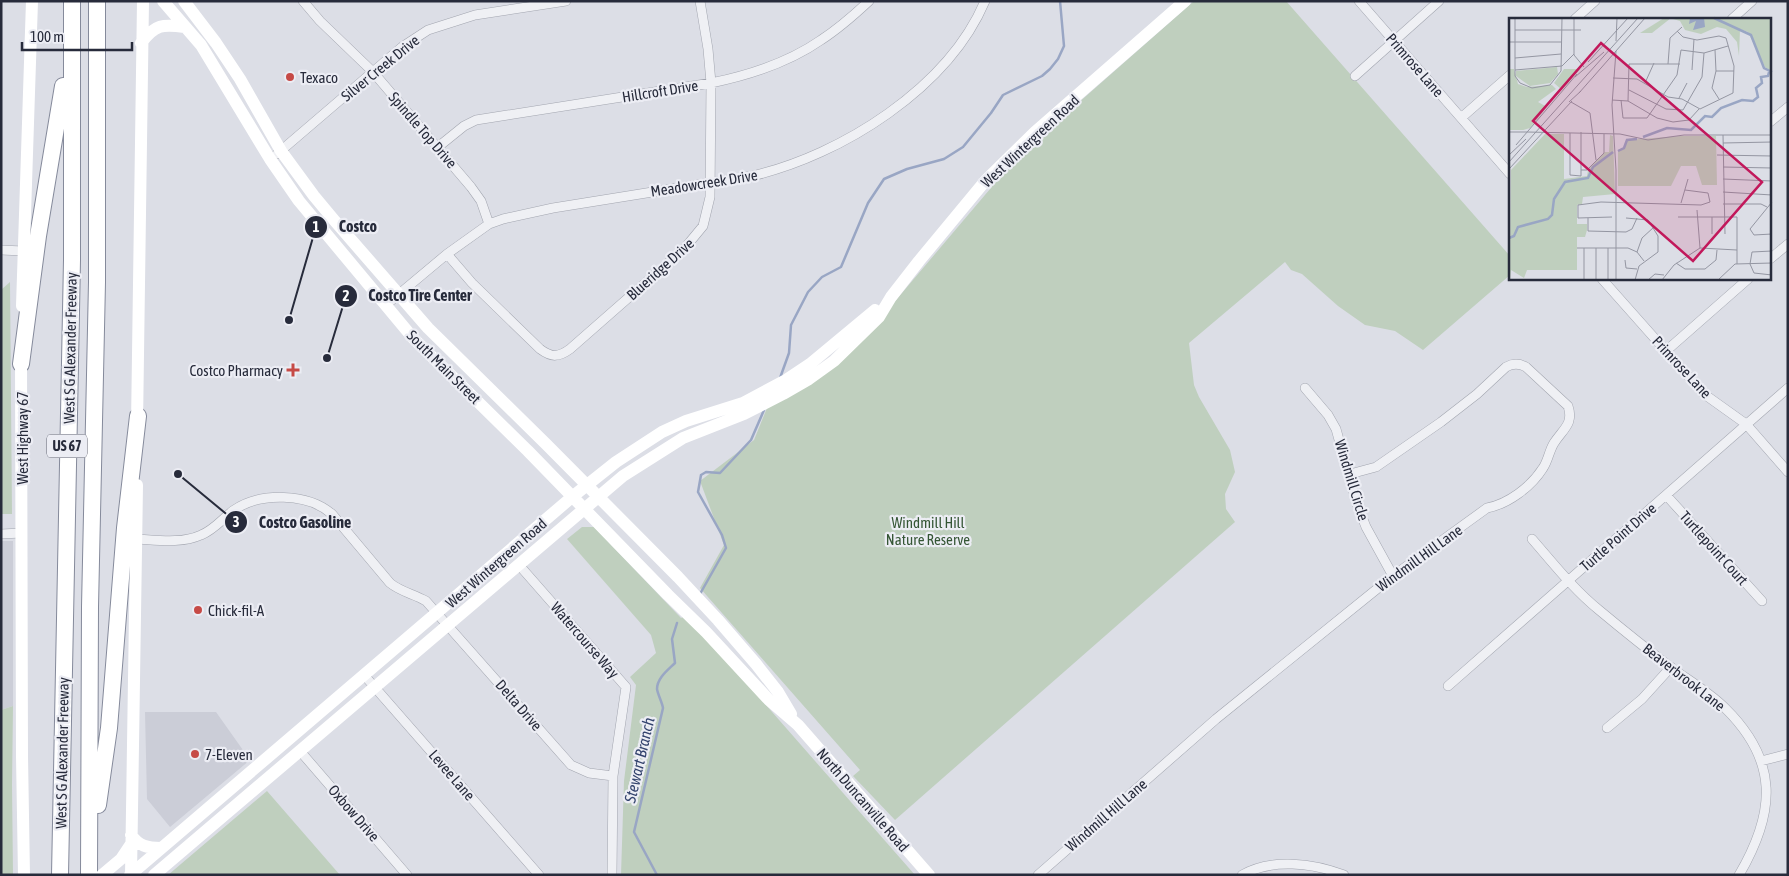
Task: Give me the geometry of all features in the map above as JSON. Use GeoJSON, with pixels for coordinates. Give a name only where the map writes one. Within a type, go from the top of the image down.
{"type":"FeatureCollection","features":[{"type":"Feature","properties":{"kind":"highway","name":"West S G Alexander Freeway"},"geometry":{"type":"LineString","coordinates":[[89,868],[90,607],[97,282],[97,1]]}},
{"type":"Feature","properties":{"kind":"highway","name":"West S G Alexander Freeway"},"geometry":{"type":"LineString","coordinates":[[60,875],[72,260],[72,9]]}},
{"type":"Feature","properties":{"kind":"highway"},"geometry":{"type":"LineString","coordinates":[[21,364],[72,9]]}},
{"type":"Feature","properties":{"kind":"highway"},"geometry":{"type":"LineString","coordinates":[[89,868],[109,728],[125,528],[138,416]]}},
{"type":"Feature","properties":{"kind":"main road","name":"West Highway 67"},"geometry":{"type":"LineString","coordinates":[[24,875],[21,364],[32,1]]}},
{"type":"Feature","properties":{"kind":"main road"},"geometry":{"type":"LineString","coordinates":[[131,875],[141,43],[143,7],[138,1]]}},
{"type":"Feature","properties":{"kind":"main road","name":"South Main Street"},"geometry":{"type":"LineString","coordinates":[[164,1],[205,52],[270,159],[299,201],[413,338],[501,424],[706,632]]}},
{"type":"Feature","properties":{"kind":"main road","name":"South Main Street"},"geometry":{"type":"LineString","coordinates":[[184,1],[216,43],[281,151],[334,220],[428,328],[539,437],[718,620]]}},
{"type":"Feature","properties":{"kind":"main road","name":"West Wintergreen Road"},"geometry":{"type":"LineString","coordinates":[[154,875],[623,476],[660,452],[700,430],[742,409],[790,390],[834,361],[879,317],[891,297],[986,180],[1035,132],[1185,1]]}},
{"type":"Feature","properties":{"kind":"main road"},"geometry":{"type":"LineString","coordinates":[[141,43],[148,34],[161,26],[185,27]]}},
{"type":"Feature","properties":{"kind":"main road"},"geometry":{"type":"LineString","coordinates":[[205,52],[216,43]]}},
{"type":"Feature","properties":{"kind":"main road"},"geometry":{"type":"LineString","coordinates":[[323,228],[334,220]]}},
{"type":"Feature","properties":{"kind":"main road","name":"West Wintergreen Road"},"geometry":{"type":"LineString","coordinates":[[131,875],[572,497],[616,462],[662,432],[686,421],[742,409],[810,364],[891,297]]}},
{"type":"Feature","properties":{"kind":"main road"},"geometry":{"type":"LineString","coordinates":[[468,392],[481,380]]}},
{"type":"Feature","properties":{"kind":"main road"},"geometry":{"type":"LineString","coordinates":[[501,424],[516,426],[530,441],[535,441],[539,437]]}},
{"type":"Feature","properties":{"kind":"main road"},"geometry":{"type":"LineString","coordinates":[[706,632],[718,620]]}},
{"type":"Feature","properties":{"kind":"main road","name":"North Duncanville Road"},"geometry":{"type":"LineString","coordinates":[[718,620],[778,692],[798,725]]}},
{"type":"Feature","properties":{"kind":"main road","name":"North Duncanville Road"},"geometry":{"type":"LineString","coordinates":[[706,632],[769,700],[798,725],[928,875]]}},
{"type":"Feature","properties":{"kind":"main road"},"geometry":{"type":"LineString","coordinates":[[243,778],[254,790]]}},
{"type":"Feature","properties":{"kind":"main road"},"geometry":{"type":"LineString","coordinates":[[131,839],[145,847],[161,848]]}},
{"type":"Feature","properties":{"kind":"main road"},"geometry":{"type":"LineString","coordinates":[[102,875],[121,859],[131,839]]}},
{"type":"Feature","properties":{"kind":"street","name":"Spindle Top Drive"},"geometry":{"type":"LineString","coordinates":[[303,1],[320,21],[373,72],[438,147],[476,193],[485,211],[488,224]]}},
{"type":"Feature","properties":{"kind":"street"},"geometry":{"type":"LineString","coordinates":[[498,1],[500,11]]}},
{"type":"Feature","properties":{"kind":"street","name":"Silver Creek Drive"},"geometry":{"type":"LineString","coordinates":[[270,159],[402,47],[428,30],[475,15],[566,1]]}},
{"type":"Feature","properties":{"kind":"street","name":"Blueridge Drive"},"geometry":{"type":"LineString","coordinates":[[447,254],[472,283],[540,349],[554,356],[562,355],[684,249],[703,226],[707,212],[710,182],[711,83],[708,49],[700,1]]}},
{"type":"Feature","properties":{"kind":"street","name":"Hillcroft Drive"},"geometry":{"type":"LineString","coordinates":[[438,147],[464,126],[476,120],[711,83],[738,77],[787,60],[822,40],[869,1]]}},
{"type":"Feature","properties":{"kind":"street","name":"Meadowcreek Drive"},"geometry":{"type":"LineString","coordinates":[[386,305],[447,254],[488,224],[520,214],[752,176],[790,166],[827,150],[876,120],[920,89],[934,76],[965,40],[986,1]]}},
{"type":"Feature","properties":{"kind":"street","name":"Primrose Lane"},"geometry":{"type":"LineString","coordinates":[[1359,1],[1509,173]]}},
{"type":"Feature","properties":{"kind":"street"},"geometry":{"type":"LineString","coordinates":[[1355,76],[1439,1]]}},
{"type":"Feature","properties":{"kind":"street"},"geometry":{"type":"LineString","coordinates":[[1576,18],[1595,1]]}},
{"type":"Feature","properties":{"kind":"street"},"geometry":{"type":"LineString","coordinates":[[1733,18],[1752,1]]}},
{"type":"Feature","properties":{"kind":"street"},"geometry":{"type":"LineString","coordinates":[[1461,118],[1509,76]]}},
{"type":"Feature","properties":{"kind":"street"},"geometry":{"type":"LineString","coordinates":[[1772,120],[1788,107]]}},
{"type":"Feature","properties":{"kind":"street"},"geometry":{"type":"LineString","coordinates":[[1772,257],[1788,244]]}},
{"type":"Feature","properties":{"kind":"street"},"geometry":{"type":"LineString","coordinates":[[1,250],[23,251]]}},
{"type":"Feature","properties":{"kind":"street","name":"Primrose Lane"},"geometry":{"type":"LineString","coordinates":[[1603,280],[1704,394],[1746,424],[1788,472]]}},
{"type":"Feature","properties":{"kind":"street"},"geometry":{"type":"LineString","coordinates":[[1666,351],[1747,280]]}},
{"type":"Feature","properties":{"kind":"street","name":"Windmill Hill Lane"},"geometry":{"type":"LineString","coordinates":[[1038,875],[1216,719],[1393,576],[1487,508],[1505,503],[1533,481],[1543,468],[1550,450],[1570,421],[1570,412],[1568,406],[1526,367],[1520,364],[1511,364],[1441,422],[1376,467],[1350,474]]}},
{"type":"Feature","properties":{"kind":"street","name":"Windmill Circle"},"geometry":{"type":"LineString","coordinates":[[1305,388],[1328,414],[1336,429],[1357,504],[1366,527],[1393,576]]}},
{"type":"Feature","properties":{"kind":"street","name":"Turtle Point Drive"},"geometry":{"type":"LineString","coordinates":[[1448,686],[1788,388]]}},
{"type":"Feature","properties":{"kind":"street","name":"Turtlepoint Court"},"geometry":{"type":"LineString","coordinates":[[1666,495],[1762,601]]}},
{"type":"Feature","properties":{"kind":"street","name":"Delta Drive"},"geometry":{"type":"LineString","coordinates":[[136,539],[190,539],[207,532],[234,510],[246,504],[274,497],[290,497],[329,511],[390,583],[398,589],[416,595],[426,601],[571,765],[589,774],[613,776]]}},
{"type":"Feature","properties":{"kind":"street"},"geometry":{"type":"LineString","coordinates":[[1,534],[22,533]]}},
{"type":"Feature","properties":{"kind":"street","name":"Beaverbrook Lane"},"geometry":{"type":"LineString","coordinates":[[1532,539],[1596,608],[1723,706],[1751,739],[1761,761],[1767,784],[1766,813],[1753,852],[1740,875]]}},
{"type":"Feature","properties":{"kind":"street","name":"Watercourse Way"},"geometry":{"type":"LineString","coordinates":[[518,565],[626,687],[613,776],[612,875]]}},
{"type":"Feature","properties":{"kind":"street"},"geometry":{"type":"LineString","coordinates":[[1606,728],[1642,699],[1671,667]]}},
{"type":"Feature","properties":{"kind":"street","name":"Levee Lane"},"geometry":{"type":"LineString","coordinates":[[364,675],[539,875]]}},
{"type":"Feature","properties":{"kind":"street","name":"Oxbow Drive"},"geometry":{"type":"LineString","coordinates":[[300,751],[407,875]]}},
{"type":"Feature","properties":{"kind":"street"},"geometry":{"type":"LineString","coordinates":[[1761,761],[1788,754]]}},
{"type":"Feature","properties":{"kind":"street"},"geometry":{"type":"LineString","coordinates":[[1242,875],[1251,869],[1278,864],[1293,864],[1332,870],[1344,875]]}},
{"type":"Feature","properties":{"kind":"shaded area"},"geometry":{"type":"Polygon","coordinates":[[[1,541],[13,541],[13,706],[1,710],[1,541]]]}},
{"type":"Feature","properties":{"kind":"shaded area"},"geometry":{"type":"Polygon","coordinates":[[[145,712],[216,712],[250,760],[170,827],[147,799],[145,712]]]}},
{"type":"Feature","properties":{"kind":"green space","name":"Windmill Hill Nature Reserve"},"geometry":{"type":"Polygon","coordinates":[[[1194,1],[1286,1],[1509,255],[1509,276],[1423,350],[1395,331],[1365,325],[1338,306],[1302,274],[1291,270],[1285,262],[1189,343],[1194,385],[1230,450],[1235,472],[1225,494],[1226,509],[1235,522],[895,820],[853,776],[860,770],[700,588],[724,545],[700,481],[754,440],[769,403],[829,362],[874,326],[1018,156],[1194,1]]]}},
{"type":"Feature","properties":{"kind":"green space"},"geometry":{"type":"Polygon","coordinates":[[[10,282],[12,514],[1,514],[1,290],[10,282]]]}},
{"type":"Feature","properties":{"kind":"green space"},"geometry":{"type":"Polygon","coordinates":[[[582,527],[594,527],[681,618],[687,615],[915,875],[621,875],[624,781],[636,685],[630,677],[656,653],[651,635],[567,539],[582,527]]]}},
{"type":"Feature","properties":{"kind":"green space"},"geometry":{"type":"Polygon","coordinates":[[[13,706],[13,875],[1,875],[1,710],[13,706]]]}},
{"type":"Feature","properties":{"kind":"green space"},"geometry":{"type":"Polygon","coordinates":[[[267,791],[340,875],[168,875],[267,791]]]}},
{"type":"Feature","properties":{"kind":"waterway","name":"Stewart Branch"},"geometry":{"type":"LineString","coordinates":[[780,378],[789,353],[791,325],[808,292],[822,277],[841,267],[868,203],[884,179],[907,169],[944,159],[963,147],[1003,95],[1042,76],[1050,69],[1058,59],[1064,46],[1060,1]]}},
{"type":"Feature","properties":{"kind":"waterway","name":"Stewart Branch"},"geometry":{"type":"LineString","coordinates":[[700,594],[726,548],[722,535],[698,492],[701,475],[706,472],[720,473],[751,440],[764,410]]}},
{"type":"Feature","properties":{"kind":"waterway","name":"Stewart Branch"},"geometry":{"type":"LineString","coordinates":[[657,875],[634,832],[663,708],[657,685],[663,674],[675,663],[672,639],[677,623]]}},
{"type":"Feature","properties":{"kind":"place","name":"Texaco"},"geometry":{"type":"Point","coordinates":[290,77]}},
{"type":"Feature","properties":{"kind":"place","name":"Costco"},"geometry":{"type":"Point","coordinates":[289,320]}},
{"type":"Feature","properties":{"kind":"place","name":"Costco Tire Center"},"geometry":{"type":"Point","coordinates":[327,358]}},
{"type":"Feature","properties":{"kind":"place","name":"Costco Pharmacy"},"geometry":{"type":"Point","coordinates":[293,370]}},
{"type":"Feature","properties":{"kind":"place","name":"Costco Gasoline"},"geometry":{"type":"Point","coordinates":[178,474]}},
{"type":"Feature","properties":{"kind":"place","name":"Chick-fil-A"},"geometry":{"type":"Point","coordinates":[198,610]}},
{"type":"Feature","properties":{"kind":"place","name":"7-Eleven"},"geometry":{"type":"Point","coordinates":[195,754]}}]}
